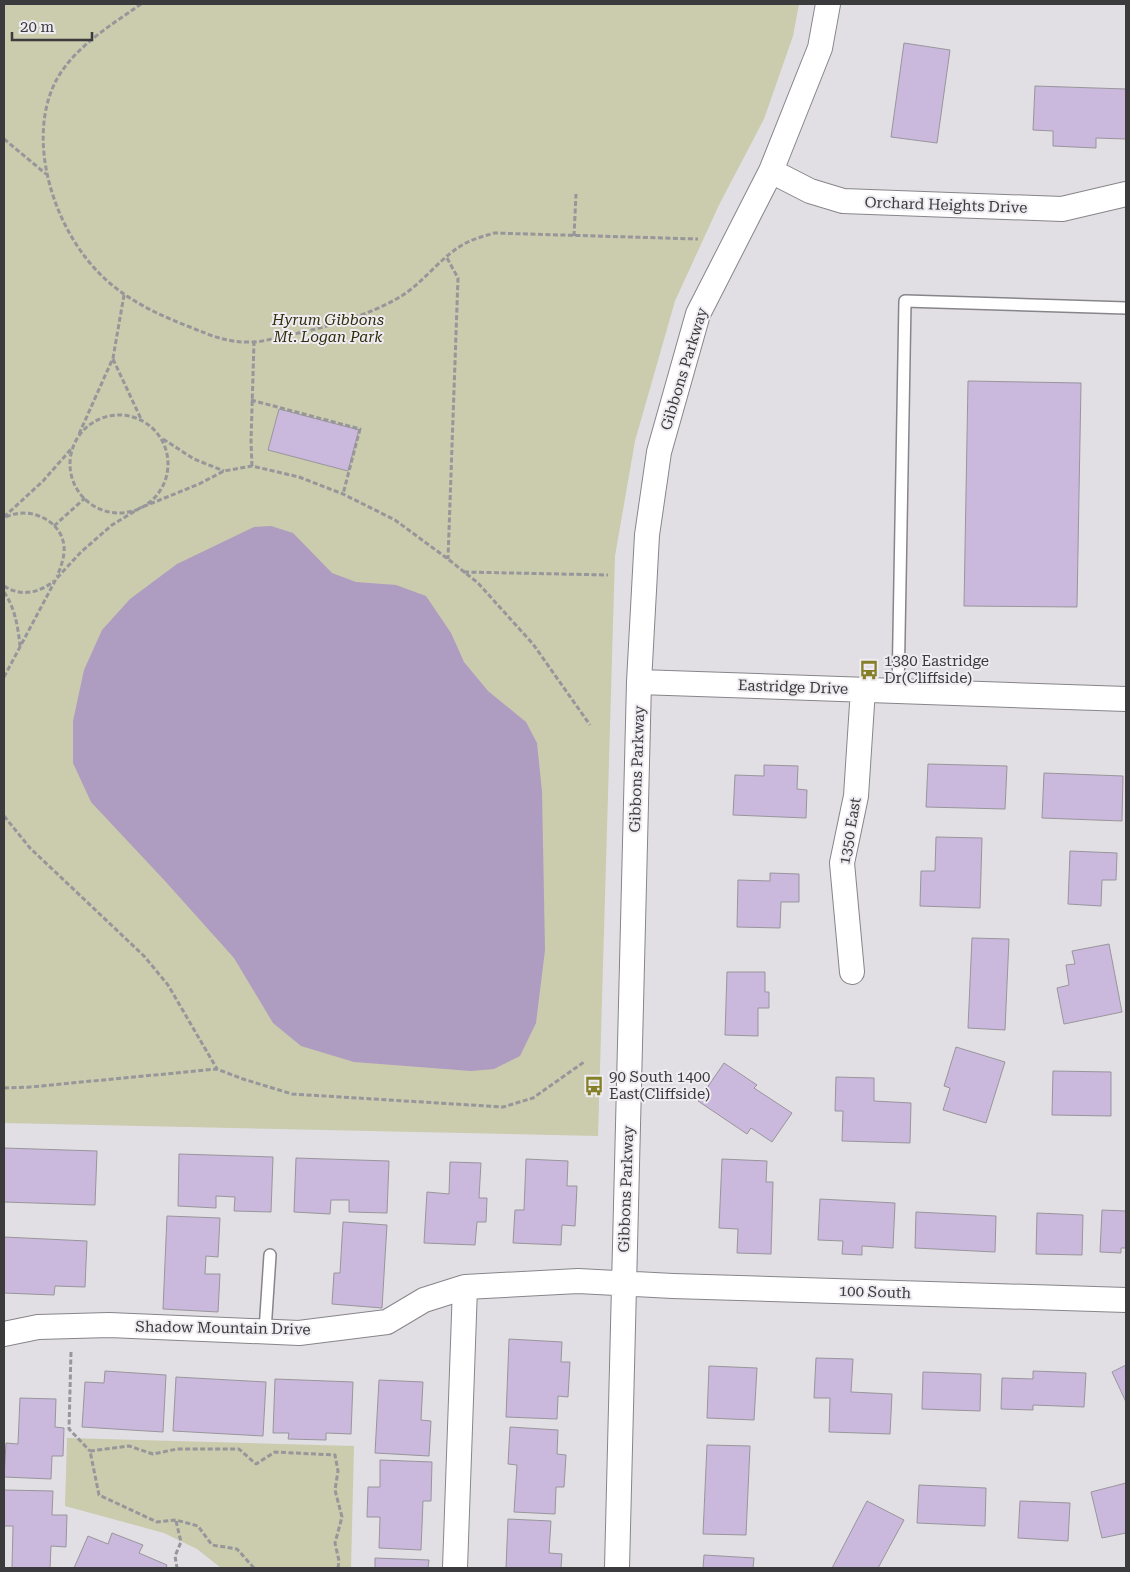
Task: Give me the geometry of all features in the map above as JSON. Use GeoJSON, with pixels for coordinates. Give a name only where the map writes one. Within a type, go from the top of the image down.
{"type":"FeatureCollection","features":[{"type":"Feature","properties":{"kind":"street","name":"Gibbons Parkway"},"geometry":{"type":"LineString","coordinates":[[617,1568],[639,682],[647,534],[659,452],[698,314],[771,170],[820,48],[828,4]]}},
{"type":"Feature","properties":{"kind":"street","name":"Orchard Heights Drive"},"geometry":{"type":"LineString","coordinates":[[771,170],[810,191],[843,201],[1062,208],[1126,194]]}},
{"type":"Feature","properties":{"kind":"street","name":"Eastridge Drive"},"geometry":{"type":"LineString","coordinates":[[639,682],[1126,699]]}},
{"type":"Feature","properties":{"kind":"street","name":"1350 East"},"geometry":{"type":"LineString","coordinates":[[852,972],[842,863],[856,796],[863,689]]}},
{"type":"Feature","properties":{"kind":"street","name":"Shadow Mountain Drive"},"geometry":{"type":"LineString","coordinates":[[4,1334],[38,1327],[72,1326],[299,1333],[387,1322],[424,1300],[465,1287],[578,1281],[623,1284]]}},
{"type":"Feature","properties":{"kind":"street","name":"100 South"},"geometry":{"type":"LineString","coordinates":[[623,1284],[1126,1300]]}},
{"type":"Feature","properties":{"kind":"street"},"geometry":{"type":"LineString","coordinates":[[455,1568],[465,1287]]}},
{"type":"Feature","properties":{"kind":"lane"},"geometry":{"type":"LineString","coordinates":[[898,691],[905,301],[1126,308]]}},
{"type":"Feature","properties":{"kind":"lane"},"geometry":{"type":"LineString","coordinates":[[265,1331],[270,1255]]}},
{"type":"Feature","properties":{"kind":"path"},"geometry":{"type":"LineString","coordinates":[[141,4],[88,43],[66,64],[53,87],[45,111],[44,143],[47,175],[56,207],[75,243],[100,274],[124,295],[165,318],[222,340],[254,342],[297,334],[378,308],[404,294],[455,250],[469,241],[494,233],[698,239]]}},
{"type":"Feature","properties":{"kind":"path"},"geometry":{"type":"LineString","coordinates":[[4,138],[47,175]]}},
{"type":"Feature","properties":{"kind":"path"},"geometry":{"type":"LineString","coordinates":[[574,236],[576,194]]}},
{"type":"Feature","properties":{"kind":"path"},"geometry":{"type":"LineString","coordinates":[[447,258],[458,278],[448,559]]}},
{"type":"Feature","properties":{"kind":"path"},"geometry":{"type":"LineString","coordinates":[[124,295],[113,358],[74,446],[71,457],[72,476],[85,498],[95,506],[112,512],[130,511],[191,488],[224,471],[252,466],[299,477],[343,494],[395,520],[478,583],[533,644],[590,725]]}},
{"type":"Feature","properties":{"kind":"path"},"geometry":{"type":"LineString","coordinates":[[252,466],[254,342]]}},
{"type":"Feature","properties":{"kind":"path"},"geometry":{"type":"LineString","coordinates":[[113,358],[142,420]]}},
{"type":"Feature","properties":{"kind":"path"},"geometry":{"type":"LineString","coordinates":[[252,400],[360,429],[343,494]]}},
{"type":"Feature","properties":{"kind":"path"},"geometry":{"type":"LineString","coordinates":[[4,517],[43,481],[74,446],[86,427],[108,417],[120,415],[142,420],[160,437],[194,460],[224,471]]}},
{"type":"Feature","properties":{"kind":"path"},"geometry":{"type":"LineString","coordinates":[[4,586],[16,592],[26,593],[42,589],[56,579],[81,552],[112,525],[153,499],[160,491],[168,471],[166,450],[160,437]]}},
{"type":"Feature","properties":{"kind":"path"},"geometry":{"type":"LineString","coordinates":[[54,526],[85,498]]}},
{"type":"Feature","properties":{"kind":"path"},"geometry":{"type":"LineString","coordinates":[[4,517],[20,512],[47,519],[54,526],[63,541],[64,547],[62,564],[56,579],[4,677]]}},
{"type":"Feature","properties":{"kind":"path"},"geometry":{"type":"LineString","coordinates":[[464,572],[608,575]]}},
{"type":"Feature","properties":{"kind":"path"},"geometry":{"type":"LineString","coordinates":[[4,592],[13,609],[20,646]]}},
{"type":"Feature","properties":{"kind":"path"},"geometry":{"type":"LineString","coordinates":[[4,816],[30,848],[144,956],[168,985],[217,1069]]}},
{"type":"Feature","properties":{"kind":"path"},"geometry":{"type":"LineString","coordinates":[[4,1088],[30,1088],[217,1069],[292,1094],[503,1107],[533,1098],[584,1062]]}},
{"type":"Feature","properties":{"kind":"path"},"geometry":{"type":"LineString","coordinates":[[72,1326],[69,1429],[90,1451],[99,1495],[157,1522],[176,1520],[198,1526],[212,1545],[237,1549],[254,1568]]}},
{"type":"Feature","properties":{"kind":"path"},"geometry":{"type":"LineString","coordinates":[[90,1451],[129,1446],[153,1454],[177,1449],[239,1449],[256,1464],[275,1452],[335,1454],[338,1471],[335,1490],[342,1517],[335,1543],[340,1561],[338,1568]]}},
{"type":"Feature","properties":{"kind":"path"},"geometry":{"type":"LineString","coordinates":[[176,1520],[181,1542],[175,1556],[177,1568]]}},
{"type":"Feature","properties":{"kind":"green space","name":"Hyrum Gibbons Mt. Logan Park"},"geometry":{"type":"Polygon","coordinates":[[[6,4],[799,4],[793,36],[764,119],[719,205],[675,301],[635,441],[615,556],[598,1136],[4,1123],[4,7],[6,4]]]}},
{"type":"Feature","properties":{"kind":"green space"},"geometry":{"type":"Polygon","coordinates":[[[67,1438],[354,1446],[351,1568],[221,1568],[197,1549],[164,1533],[65,1506],[67,1438]]]}},
{"type":"Feature","properties":{"kind":"shaded area"},"geometry":{"type":"Polygon","coordinates":[[[271,526],[293,533],[332,573],[356,582],[396,585],[426,596],[451,633],[464,662],[488,691],[526,722],[537,743],[542,792],[545,950],[536,1023],[520,1056],[494,1069],[471,1071],[354,1062],[301,1046],[273,1023],[234,958],[91,802],[73,763],[73,721],[84,670],[102,630],[130,599],[177,564],[254,527],[271,526]]]}},
{"type":"Feature","properties":{"kind":"building"},"geometry":{"type":"Polygon","coordinates":[[[904,43],[950,50],[937,143],[891,137],[904,43]]]}},
{"type":"Feature","properties":{"kind":"building"},"geometry":{"type":"Polygon","coordinates":[[[1035,86],[1126,89],[1126,139],[1096,138],[1096,148],[1053,146],[1053,131],[1033,130],[1035,86]]]}},
{"type":"Feature","properties":{"kind":"building"},"geometry":{"type":"Polygon","coordinates":[[[968,381],[1081,383],[1077,607],[964,606],[968,381]]]}},
{"type":"Feature","properties":{"kind":"building"},"geometry":{"type":"Polygon","coordinates":[[[279,409],[359,430],[348,471],[268,450],[279,409]]]}},
{"type":"Feature","properties":{"kind":"building"},"geometry":{"type":"Polygon","coordinates":[[[928,764],[1007,766],[1005,809],[926,807],[928,764]]]}},
{"type":"Feature","properties":{"kind":"building"},"geometry":{"type":"Polygon","coordinates":[[[764,765],[798,766],[797,789],[807,790],[806,818],[733,815],[735,775],[764,776],[764,765]]]}},
{"type":"Feature","properties":{"kind":"building"},"geometry":{"type":"Polygon","coordinates":[[[1044,773],[1123,776],[1122,821],[1042,818],[1044,773]]]}},
{"type":"Feature","properties":{"kind":"building"},"geometry":{"type":"Polygon","coordinates":[[[936,837],[982,838],[980,908],[920,906],[921,871],[935,871],[936,837]]]}},
{"type":"Feature","properties":{"kind":"building"},"geometry":{"type":"Polygon","coordinates":[[[1070,851],[1117,853],[1116,880],[1102,880],[1101,906],[1068,904],[1070,851]]]}},
{"type":"Feature","properties":{"kind":"building"},"geometry":{"type":"Polygon","coordinates":[[[770,873],[799,874],[799,902],[781,902],[780,928],[737,927],[738,880],[770,881],[770,873]]]}},
{"type":"Feature","properties":{"kind":"building"},"geometry":{"type":"Polygon","coordinates":[[[972,938],[1009,939],[1005,1030],[968,1028],[972,938]]]}},
{"type":"Feature","properties":{"kind":"building"},"geometry":{"type":"Polygon","coordinates":[[[1109,944],[1122,1012],[1064,1024],[1057,988],[1069,985],[1066,965],[1075,964],[1072,951],[1109,944]]]}},
{"type":"Feature","properties":{"kind":"building"},"geometry":{"type":"Polygon","coordinates":[[[727,972],[765,972],[765,992],[769,992],[769,1008],[758,1008],[758,1036],[725,1035],[727,972]]]}},
{"type":"Feature","properties":{"kind":"building"},"geometry":{"type":"Polygon","coordinates":[[[956,1047],[1005,1062],[986,1123],[943,1110],[950,1088],[944,1086],[956,1047]]]}},
{"type":"Feature","properties":{"kind":"building"},"geometry":{"type":"Polygon","coordinates":[[[724,1063],[757,1085],[754,1088],[792,1113],[772,1142],[751,1128],[747,1134],[698,1101],[724,1063]]]}},
{"type":"Feature","properties":{"kind":"building"},"geometry":{"type":"Polygon","coordinates":[[[1053,1071],[1111,1072],[1111,1116],[1052,1115],[1053,1071]]]}},
{"type":"Feature","properties":{"kind":"building"},"geometry":{"type":"Polygon","coordinates":[[[836,1077],[874,1078],[874,1101],[911,1103],[910,1143],[842,1141],[843,1111],[835,1111],[836,1077]]]}},
{"type":"Feature","properties":{"kind":"building"},"geometry":{"type":"Polygon","coordinates":[[[4,1148],[97,1151],[95,1205],[4,1202],[4,1148]]]}},
{"type":"Feature","properties":{"kind":"building"},"geometry":{"type":"Polygon","coordinates":[[[179,1154],[273,1157],[271,1212],[234,1211],[235,1197],[216,1196],[216,1208],[178,1206],[179,1154]]]}},
{"type":"Feature","properties":{"kind":"building"},"geometry":{"type":"Polygon","coordinates":[[[296,1158],[389,1161],[387,1213],[349,1212],[349,1200],[331,1200],[330,1214],[294,1212],[296,1158]]]}},
{"type":"Feature","properties":{"kind":"building"},"geometry":{"type":"Polygon","coordinates":[[[526,1159],[568,1161],[567,1186],[577,1186],[575,1226],[562,1225],[561,1245],[513,1243],[515,1210],[524,1210],[526,1159]]]}},
{"type":"Feature","properties":{"kind":"building"},"geometry":{"type":"Polygon","coordinates":[[[722,1159],[767,1161],[766,1182],[773,1182],[771,1254],[737,1253],[738,1229],[719,1228],[722,1159]]]}},
{"type":"Feature","properties":{"kind":"building"},"geometry":{"type":"Polygon","coordinates":[[[450,1162],[481,1163],[479,1198],[487,1198],[486,1222],[477,1222],[475,1245],[424,1243],[427,1192],[449,1194],[450,1162]]]}},
{"type":"Feature","properties":{"kind":"building"},"geometry":{"type":"Polygon","coordinates":[[[820,1199],[895,1203],[893,1248],[862,1246],[862,1255],[842,1254],[843,1241],[818,1240],[820,1199]]]}},
{"type":"Feature","properties":{"kind":"building"},"geometry":{"type":"Polygon","coordinates":[[[1102,1210],[1126,1211],[1126,1248],[1121,1248],[1121,1253],[1100,1252],[1102,1210]]]}},
{"type":"Feature","properties":{"kind":"building"},"geometry":{"type":"Polygon","coordinates":[[[916,1212],[996,1216],[995,1252],[915,1248],[916,1212]]]}},
{"type":"Feature","properties":{"kind":"building"},"geometry":{"type":"Polygon","coordinates":[[[1037,1213],[1083,1215],[1082,1255],[1036,1254],[1037,1213]]]}},
{"type":"Feature","properties":{"kind":"building"},"geometry":{"type":"Polygon","coordinates":[[[167,1216],[220,1218],[218,1257],[206,1256],[205,1274],[220,1274],[218,1312],[163,1309],[167,1216]]]}},
{"type":"Feature","properties":{"kind":"building"},"geometry":{"type":"Polygon","coordinates":[[[343,1222],[387,1225],[382,1308],[332,1304],[334,1273],[340,1273],[343,1222]]]}},
{"type":"Feature","properties":{"kind":"building"},"geometry":{"type":"Polygon","coordinates":[[[4,1237],[87,1241],[85,1287],[55,1286],[54,1295],[4,1293],[4,1237]]]}},
{"type":"Feature","properties":{"kind":"building"},"geometry":{"type":"Polygon","coordinates":[[[509,1339],[562,1342],[561,1362],[570,1362],[568,1397],[558,1396],[557,1419],[506,1417],[509,1339]]]}},
{"type":"Feature","properties":{"kind":"building"},"geometry":{"type":"Polygon","coordinates":[[[816,1358],[853,1359],[851,1392],[892,1394],[890,1434],[829,1432],[830,1398],[814,1398],[816,1358]]]}},
{"type":"Feature","properties":{"kind":"building"},"geometry":{"type":"Polygon","coordinates":[[[1126,1365],[1126,1402],[1112,1372],[1126,1365]]]}},
{"type":"Feature","properties":{"kind":"building"},"geometry":{"type":"Polygon","coordinates":[[[709,1366],[757,1368],[754,1420],[707,1418],[709,1366]]]}},
{"type":"Feature","properties":{"kind":"building"},"geometry":{"type":"Polygon","coordinates":[[[105,1371],[166,1375],[163,1432],[82,1427],[85,1382],[104,1383],[105,1371]]]}},
{"type":"Feature","properties":{"kind":"building"},"geometry":{"type":"Polygon","coordinates":[[[1033,1371],[1086,1373],[1084,1407],[1033,1405],[1033,1410],[1001,1409],[1002,1378],[1033,1379],[1033,1371]]]}},
{"type":"Feature","properties":{"kind":"building"},"geometry":{"type":"Polygon","coordinates":[[[923,1372],[981,1374],[980,1411],[922,1409],[923,1372]]]}},
{"type":"Feature","properties":{"kind":"building"},"geometry":{"type":"Polygon","coordinates":[[[176,1377],[266,1382],[263,1436],[173,1431],[176,1377]]]}},
{"type":"Feature","properties":{"kind":"building"},"geometry":{"type":"Polygon","coordinates":[[[275,1379],[353,1382],[351,1434],[326,1433],[326,1440],[288,1439],[289,1433],[273,1433],[275,1379]]]}},
{"type":"Feature","properties":{"kind":"building"},"geometry":{"type":"Polygon","coordinates":[[[379,1380],[423,1382],[421,1420],[431,1421],[429,1456],[375,1453],[379,1380]]]}},
{"type":"Feature","properties":{"kind":"building"},"geometry":{"type":"Polygon","coordinates":[[[20,1398],[56,1399],[55,1427],[64,1428],[63,1456],[52,1456],[51,1479],[4,1477],[6,1443],[18,1444],[20,1398]]]}},
{"type":"Feature","properties":{"kind":"building"},"geometry":{"type":"Polygon","coordinates":[[[510,1427],[558,1430],[557,1454],[566,1455],[564,1487],[556,1487],[555,1514],[514,1512],[517,1465],[508,1464],[510,1427]]]}},
{"type":"Feature","properties":{"kind":"building"},"geometry":{"type":"Polygon","coordinates":[[[707,1445],[750,1446],[746,1535],[703,1534],[707,1445]]]}},
{"type":"Feature","properties":{"kind":"building"},"geometry":{"type":"Polygon","coordinates":[[[380,1460],[432,1462],[431,1501],[423,1501],[421,1550],[379,1548],[380,1517],[367,1517],[368,1487],[380,1487],[380,1460]]]}},
{"type":"Feature","properties":{"kind":"building"},"geometry":{"type":"Polygon","coordinates":[[[1126,1483],[1126,1533],[1102,1538],[1091,1492],[1126,1483]]]}},
{"type":"Feature","properties":{"kind":"building"},"geometry":{"type":"Polygon","coordinates":[[[919,1485],[986,1488],[985,1526],[917,1523],[919,1485]]]}},
{"type":"Feature","properties":{"kind":"building"},"geometry":{"type":"Polygon","coordinates":[[[4,1490],[53,1491],[52,1515],[67,1515],[66,1547],[51,1546],[50,1568],[12,1568],[13,1526],[4,1526],[4,1490]]]}},
{"type":"Feature","properties":{"kind":"building"},"geometry":{"type":"Polygon","coordinates":[[[867,1501],[904,1520],[878,1568],[832,1568],[867,1501]]]}},
{"type":"Feature","properties":{"kind":"building"},"geometry":{"type":"Polygon","coordinates":[[[1020,1501],[1070,1503],[1068,1541],[1018,1538],[1020,1501]]]}},
{"type":"Feature","properties":{"kind":"building"},"geometry":{"type":"Polygon","coordinates":[[[508,1519],[551,1521],[549,1553],[562,1554],[561,1568],[506,1568],[508,1519]]]}},
{"type":"Feature","properties":{"kind":"building"},"geometry":{"type":"Polygon","coordinates":[[[112,1533],[143,1545],[139,1553],[167,1565],[166,1568],[74,1568],[88,1536],[108,1544],[112,1533]]]}},
{"type":"Feature","properties":{"kind":"building"},"geometry":{"type":"Polygon","coordinates":[[[704,1555],[754,1558],[753,1568],[703,1568],[704,1555]]]}},
{"type":"Feature","properties":{"kind":"building"},"geometry":{"type":"Polygon","coordinates":[[[375,1558],[429,1560],[428,1568],[375,1568],[375,1558]]]}},
{"type":"Feature","properties":{"kind":"place","name":"1380 Eastridge Dr(Cliffside)"},"geometry":{"type":"Point","coordinates":[869,670]}},
{"type":"Feature","properties":{"kind":"place","name":"90 South 1400 East(Cliffside)"},"geometry":{"type":"Point","coordinates":[594,1086]}}]}
